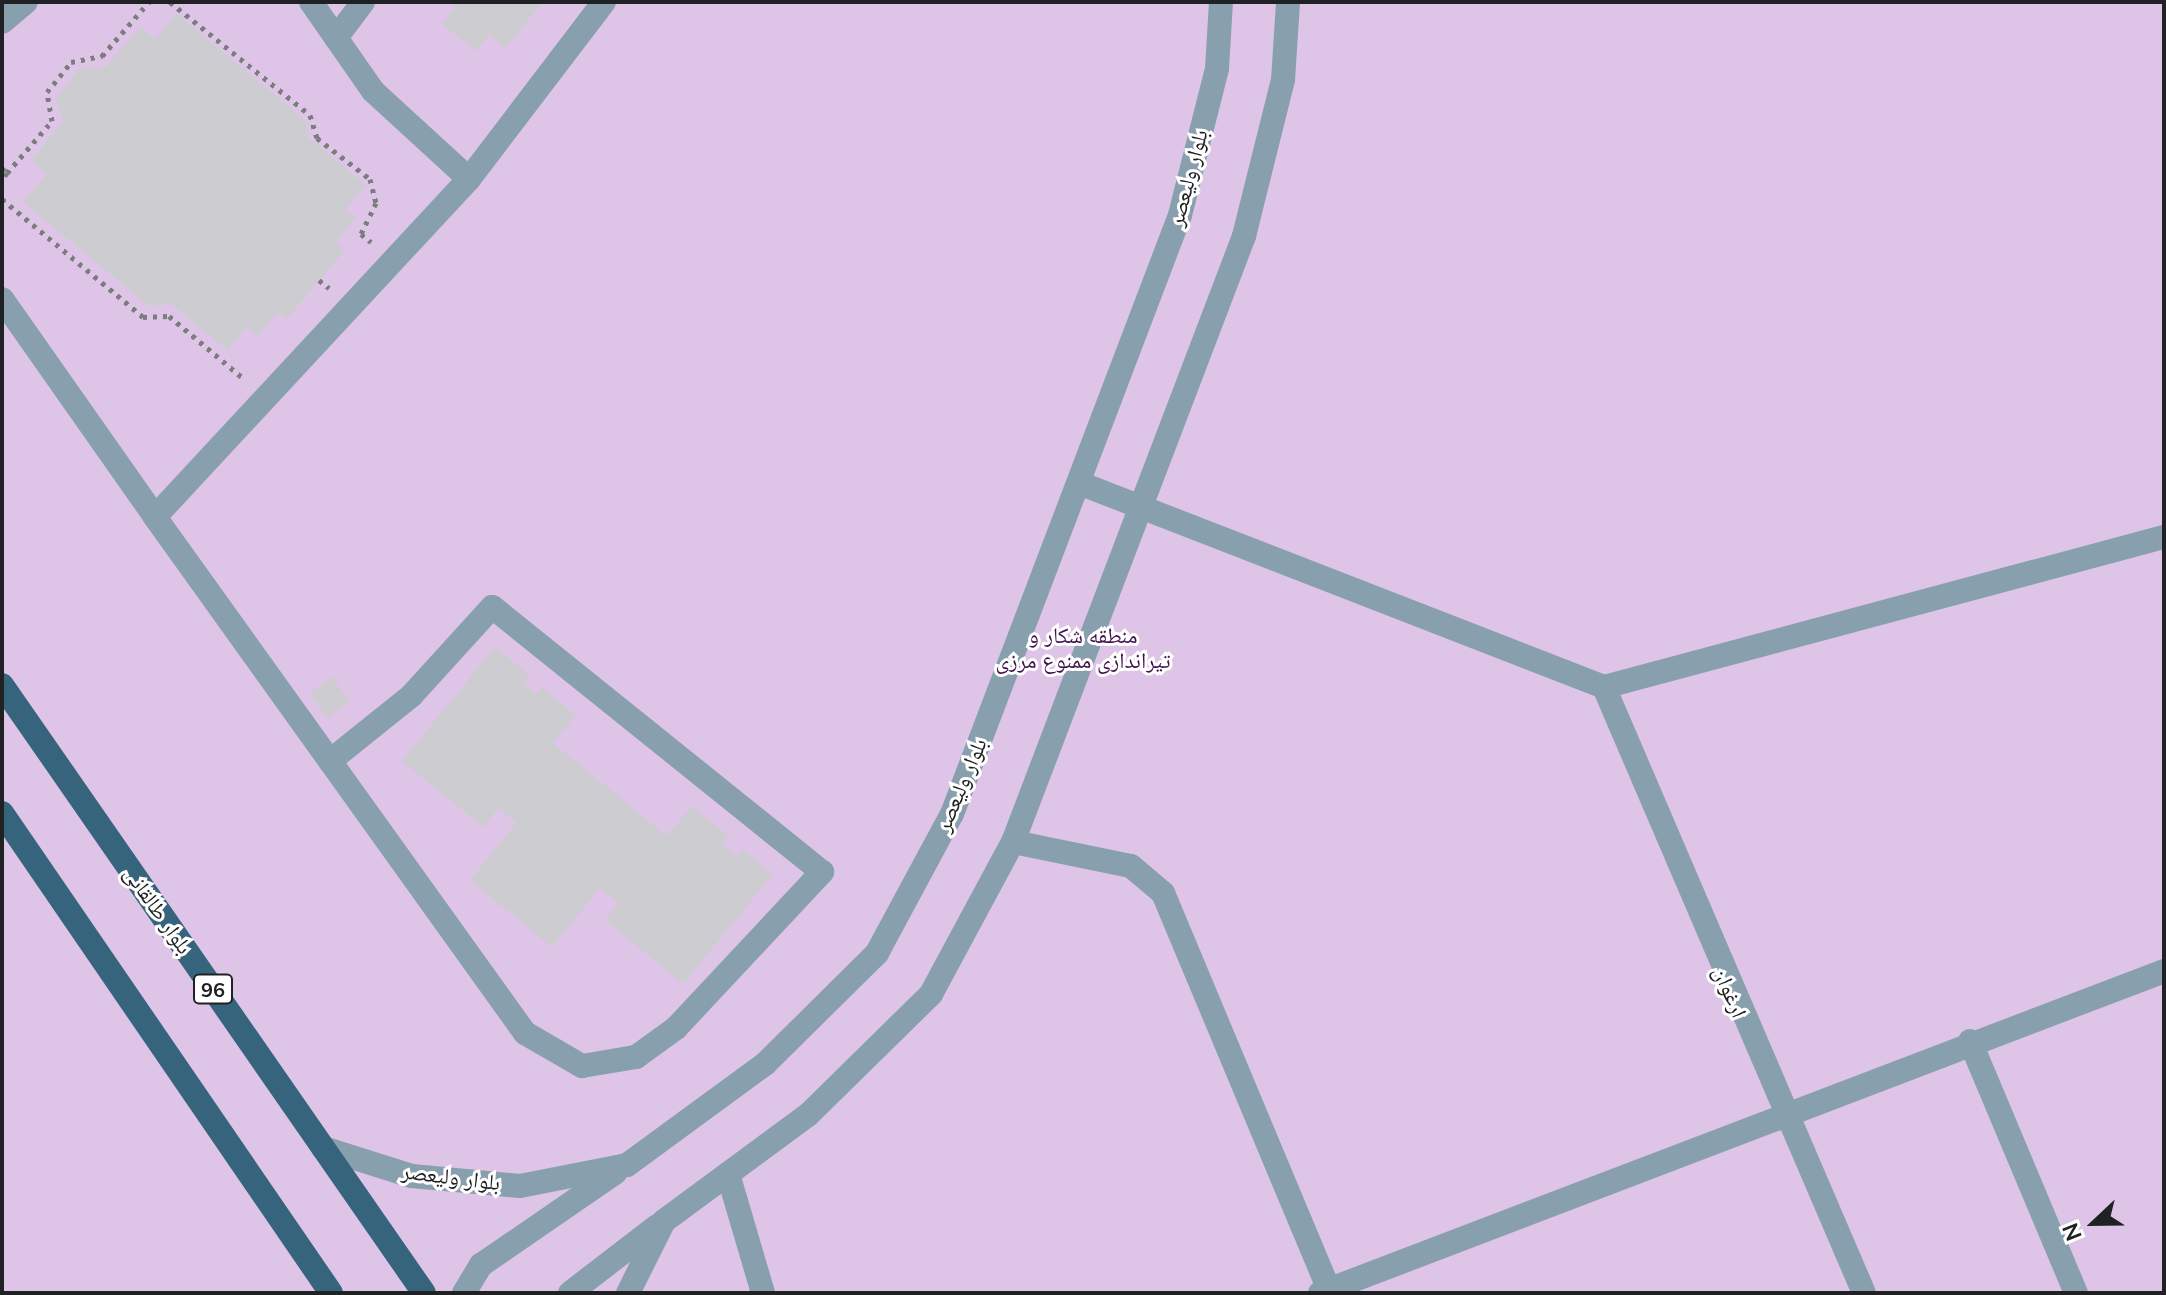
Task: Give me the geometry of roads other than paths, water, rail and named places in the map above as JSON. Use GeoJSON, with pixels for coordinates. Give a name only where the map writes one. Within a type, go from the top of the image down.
{"type":"FeatureCollection","features":[{"type":"Feature","properties":{"kind":"main road","name":"بلوار طالقانی"},"geometry":{"type":"LineString","coordinates":[[2,685],[424,1293]]}},
{"type":"Feature","properties":{"kind":"main road"},"geometry":{"type":"LineString","coordinates":[[2,813],[331,1293]]}},
{"type":"Feature","properties":{"kind":"street"},"geometry":{"type":"LineString","coordinates":[[2,22],[26,2]]}},
{"type":"Feature","properties":{"kind":"street"},"geometry":{"type":"LineString","coordinates":[[311,2],[373,91],[469,179]]}},
{"type":"Feature","properties":{"kind":"street"},"geometry":{"type":"LineString","coordinates":[[336,38],[363,2]]}},
{"type":"Feature","properties":{"kind":"street"},"geometry":{"type":"LineString","coordinates":[[155,517],[469,179],[604,2]]}},
{"type":"Feature","properties":{"kind":"street","name":"بلوار ولیعصر"},"geometry":{"type":"LineString","coordinates":[[323,1148],[412,1176],[520,1186],[627,1165],[765,1064],[877,953],[952,814],[1180,215],[1217,69],[1221,2]]}},
{"type":"Feature","properties":{"kind":"street"},"geometry":{"type":"LineString","coordinates":[[570,1293],[808,1115],[931,994],[1013,842],[1244,236],[1283,80],[1288,2]]}},
{"type":"Feature","properties":{"kind":"street"},"geometry":{"type":"LineString","coordinates":[[2,299],[155,517],[525,1033],[582,1066],[636,1057],[676,1028],[822,872],[492,607],[411,696],[330,761]]}},
{"type":"Feature","properties":{"kind":"street"},"geometry":{"type":"LineString","coordinates":[[1079,483],[1142,504],[1604,687],[2164,537]]}},
{"type":"Feature","properties":{"kind":"street","name":"ارغوان"},"geometry":{"type":"LineString","coordinates":[[1604,687],[1784,1117],[1864,1293]]}},
{"type":"Feature","properties":{"kind":"street"},"geometry":{"type":"LineString","coordinates":[[1013,842],[1131,866],[1163,893],[1326,1292],[1784,1117],[1970,1041],[2164,971]]}},
{"type":"Feature","properties":{"kind":"street"},"geometry":{"type":"LineString","coordinates":[[1970,1041],[2076,1293]]}},
{"type":"Feature","properties":{"kind":"street"},"geometry":{"type":"LineString","coordinates":[[464,1293],[491,1257],[627,1165]]}},
{"type":"Feature","properties":{"kind":"street"},"geometry":{"type":"LineString","coordinates":[[728,1174],[763,1293]]}},
{"type":"Feature","properties":{"kind":"street"},"geometry":{"type":"LineString","coordinates":[[628,1293],[664,1221]]}},
{"type":"Feature","properties":{"kind":"park label","name":"منطقه شکار و تیراندازی ممنوع مرزی"},"geometry":{"type":"Point","coordinates":[1083,648]}}]}
